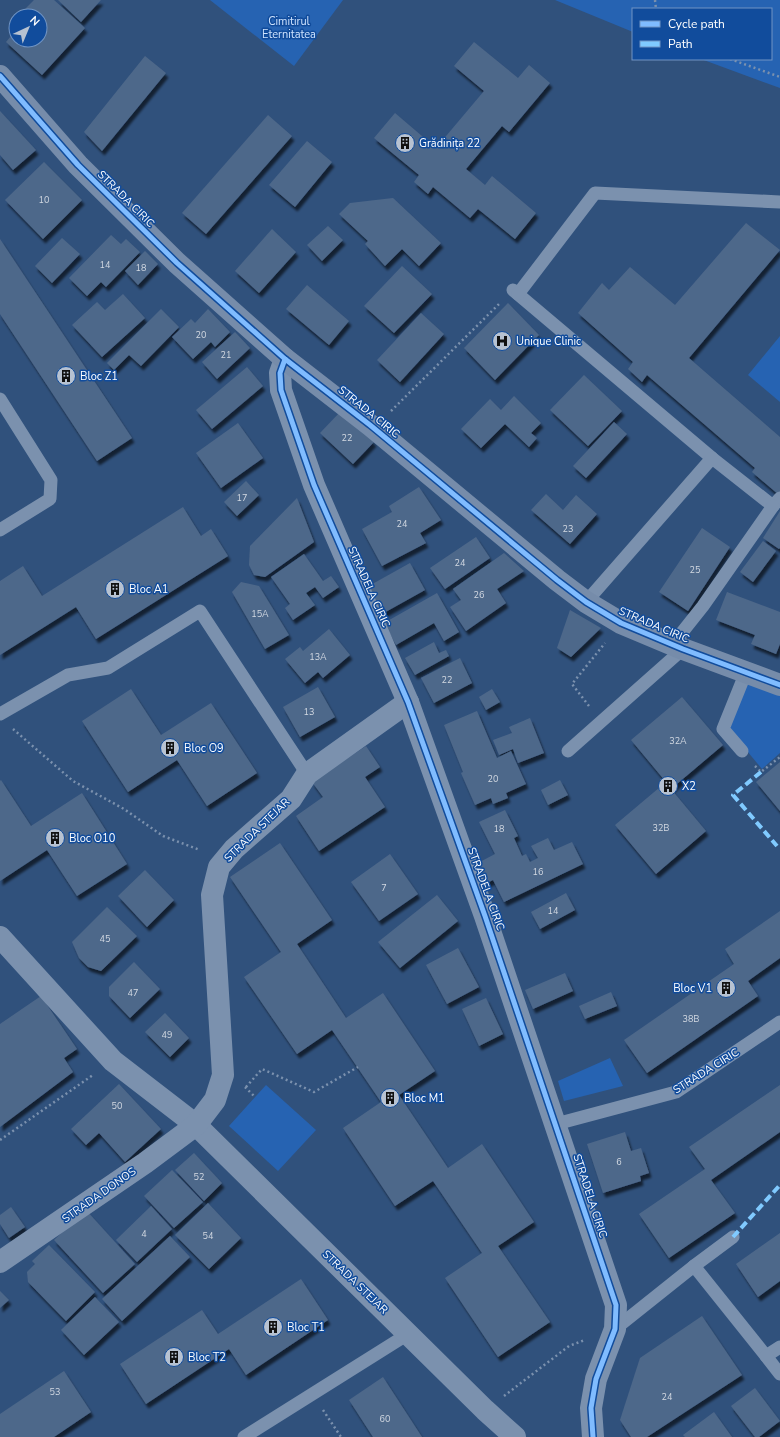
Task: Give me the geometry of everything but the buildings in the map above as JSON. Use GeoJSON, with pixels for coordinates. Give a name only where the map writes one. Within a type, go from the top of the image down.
{"type":"FeatureCollection","features":[{"type":"Feature","properties":{"kind":"street","name":"STRADA CIRIC"},"geometry":{"type":"LineString","coordinates":[[0,76],[78,165],[176,263],[285,359],[370,425],[556,580],[586,602],[621,623],[677,647],[780,685]]}},
{"type":"Feature","properties":{"kind":"street","name":"STRADELA CIRIC"},"geometry":{"type":"LineString","coordinates":[[285,359],[280,373],[281,390],[314,485],[408,702],[485,916],[616,1305],[615,1329],[596,1379],[591,1408],[593,1437]]}},
{"type":"Feature","properties":{"kind":"street","name":"STRADA STEJAR"},"geometry":{"type":"LineString","coordinates":[[196,1125],[215,1100],[223,1076],[212,895],[220,867],[234,849],[291,799],[307,774],[408,702]]}},
{"type":"Feature","properties":{"kind":"street","name":"STRADA STEJAR"},"geometry":{"type":"LineString","coordinates":[[0,937],[113,1061],[196,1125],[485,1410],[515,1437]]}},
{"type":"Feature","properties":{"kind":"street","name":"STRADA DONOS"},"geometry":{"type":"LineString","coordinates":[[0,1262],[145,1163],[196,1125]]}},
{"type":"Feature","properties":{"kind":"lane"},"geometry":{"type":"LineString","coordinates":[[568,751],[677,647],[703,606],[777,502],[712,458],[515,292],[595,193],[780,202]]}},
{"type":"Feature","properties":{"kind":"lane"},"geometry":{"type":"LineString","coordinates":[[0,398],[52,480],[50,499],[0,530]]}},
{"type":"Feature","properties":{"kind":"lane"},"geometry":{"type":"LineString","coordinates":[[586,602],[712,458]]}},
{"type":"Feature","properties":{"kind":"lane"},"geometry":{"type":"LineString","coordinates":[[0,714],[68,674],[108,668],[200,611],[307,774]]}},
{"type":"Feature","properties":{"kind":"lane"},"geometry":{"type":"LineString","coordinates":[[742,751],[723,729],[746,672]]}},
{"type":"Feature","properties":{"kind":"lane","name":"STRADA CIRIC"},"geometry":{"type":"LineString","coordinates":[[556,1124],[676,1092],[780,1022]]}},
{"type":"Feature","properties":{"kind":"lane"},"geometry":{"type":"LineString","coordinates":[[615,1329],[733,1237]]}},
{"type":"Feature","properties":{"kind":"lane"},"geometry":{"type":"LineString","coordinates":[[694,1266],[780,1374]]}},
{"type":"Feature","properties":{"kind":"lane"},"geometry":{"type":"LineString","coordinates":[[244,1437],[408,1334]]}},
{"type":"Feature","properties":{"kind":"lane"},"geometry":{"type":"LineString","coordinates":[[766,1356],[780,1347]]}},
{"type":"Feature","properties":{"kind":"path"},"geometry":{"type":"LineString","coordinates":[[733,60],[780,77]]}},
{"type":"Feature","properties":{"kind":"path"},"geometry":{"type":"LineString","coordinates":[[370,425],[382,411],[388,414],[515,292]]}},
{"type":"Feature","properties":{"kind":"path"},"geometry":{"type":"LineString","coordinates":[[600,722],[572,684],[621,623]]}},
{"type":"Feature","properties":{"kind":"path"},"geometry":{"type":"LineString","coordinates":[[11,728],[73,781],[124,809],[163,836],[225,860]]}},
{"type":"Feature","properties":{"kind":"path"},"geometry":{"type":"LineString","coordinates":[[742,751],[761,772],[780,757]]}},
{"type":"Feature","properties":{"kind":"path"},"geometry":{"type":"LineString","coordinates":[[0,1140],[113,1061]]}},
{"type":"Feature","properties":{"kind":"path"},"geometry":{"type":"LineString","coordinates":[[215,1100],[234,1100],[262,1069],[314,1092],[358,1067]]}},
{"type":"Feature","properties":{"kind":"path"},"geometry":{"type":"LineString","coordinates":[[245,1087],[256,1097]]}},
{"type":"Feature","properties":{"kind":"path"},"geometry":{"type":"LineString","coordinates":[[485,1410],[569,1346],[615,1329]]}},
{"type":"Feature","properties":{"kind":"path"},"geometry":{"type":"LineString","coordinates":[[312,1394],[341,1437]]}},
{"type":"Feature","properties":{"kind":"green space","name":"Cimitirul Eternitatea"},"geometry":{"type":"Polygon","coordinates":[[[210,0],[343,0],[294,66],[210,0]]]}},
{"type":"Feature","properties":{"kind":"green space"},"geometry":{"type":"Polygon","coordinates":[[[555,0],[780,0],[780,88],[704,60],[772,60],[772,8],[632,8],[632,32],[555,0]]]}},
{"type":"Feature","properties":{"kind":"green space"},"geometry":{"type":"Polygon","coordinates":[[[780,336],[780,402],[748,375],[780,336]]]}},
{"type":"Feature","properties":{"kind":"green space"},"geometry":{"type":"Polygon","coordinates":[[[748,678],[780,690],[780,753],[762,769],[727,727],[748,678]]]}},
{"type":"Feature","properties":{"kind":"green space"},"geometry":{"type":"Polygon","coordinates":[[[610,1058],[623,1086],[564,1101],[558,1081],[610,1058]]]}},
{"type":"Feature","properties":{"kind":"green space"},"geometry":{"type":"Polygon","coordinates":[[[266,1085],[316,1130],[278,1171],[229,1126],[266,1085]]]}},
{"type":"Feature","properties":{"kind":"marked path"},"geometry":{"type":"LineString","coordinates":[[761,772],[733,795],[777,846]]}},
{"type":"Feature","properties":{"kind":"marked path"},"geometry":{"type":"LineString","coordinates":[[733,1237],[780,1185]]}},
{"type":"Feature","properties":{"kind":"cycle path"},"geometry":{"type":"LineString","coordinates":[[0,76],[78,165],[177,263],[285,359],[370,425],[557,580],[586,602],[621,623],[683,649],[780,685]]}},
{"type":"Feature","properties":{"kind":"cycle path"},"geometry":{"type":"LineString","coordinates":[[285,359],[280,373],[281,390],[314,485],[408,702],[485,916],[616,1305],[615,1329],[596,1379],[591,1408],[593,1437]]}},
{"type":"Feature","properties":{"kind":"place","name":"Grădinița 22"},"geometry":{"type":"Point","coordinates":[405,143]}},
{"type":"Feature","properties":{"kind":"place","name":"Unique Clinic"},"geometry":{"type":"Point","coordinates":[502,341]}},
{"type":"Feature","properties":{"kind":"place","name":"Bloc Z1"},"geometry":{"type":"Point","coordinates":[66,376]}},
{"type":"Feature","properties":{"kind":"place","name":"Bloc A1"},"geometry":{"type":"Point","coordinates":[115,589]}},
{"type":"Feature","properties":{"kind":"place","name":"Bloc O9"},"geometry":{"type":"Point","coordinates":[170,748]}},
{"type":"Feature","properties":{"kind":"place","name":"X2"},"geometry":{"type":"Point","coordinates":[668,786]}},
{"type":"Feature","properties":{"kind":"place","name":"Bloc O10"},"geometry":{"type":"Point","coordinates":[55,838]}},
{"type":"Feature","properties":{"kind":"place","name":"Bloc V1"},"geometry":{"type":"Point","coordinates":[726,988]}},
{"type":"Feature","properties":{"kind":"place","name":"Bloc M1"},"geometry":{"type":"Point","coordinates":[390,1098]}},
{"type":"Feature","properties":{"kind":"place","name":"Bloc T1"},"geometry":{"type":"Point","coordinates":[273,1327]}},
{"type":"Feature","properties":{"kind":"place","name":"Bloc T2"},"geometry":{"type":"Point","coordinates":[174,1357]}}]}
